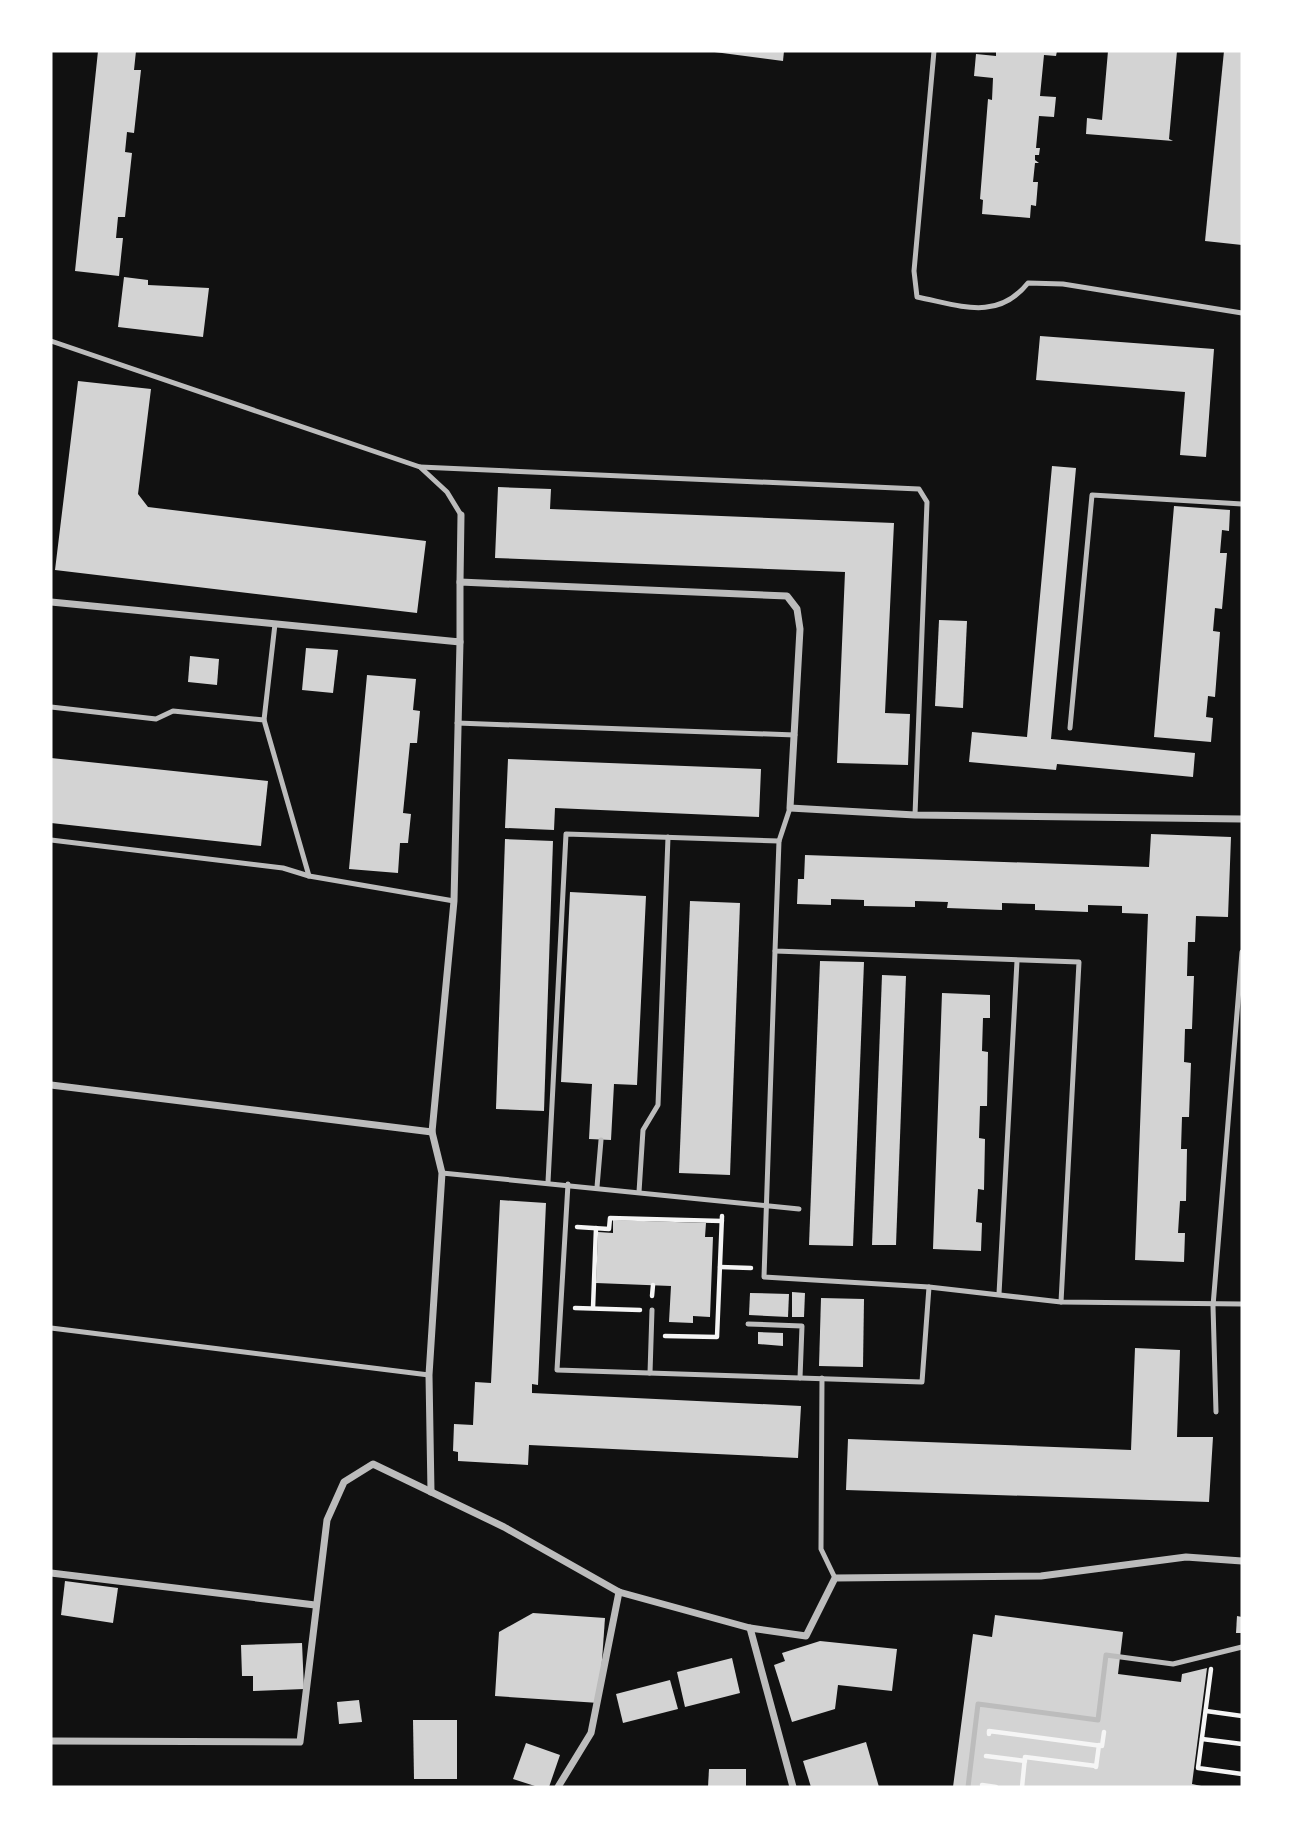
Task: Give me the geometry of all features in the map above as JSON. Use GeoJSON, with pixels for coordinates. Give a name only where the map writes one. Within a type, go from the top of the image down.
{"type":"FeatureCollection","features":[{"type":"Feature","properties":{"kind":"street"},"geometry":{"type":"LineString","coordinates":[[431,1492],[429,1375],[442,1173],[432,1132],[454,901],[461,515]]}},
{"type":"Feature","properties":{"kind":"street"},"geometry":{"type":"LineString","coordinates":[[460,582],[787,596],[797,609],[800,629],[790,808],[915,815],[1242,819]]}},
{"type":"Feature","properties":{"kind":"street"},"geometry":{"type":"LineString","coordinates":[[51,602],[460,642]]}},
{"type":"Feature","properties":{"kind":"street"},"geometry":{"type":"LineString","coordinates":[[51,1085],[432,1132]]}},
{"type":"Feature","properties":{"kind":"street"},"geometry":{"type":"LineString","coordinates":[[51,1741],[300,1742],[327,1520],[344,1482],[373,1464],[504,1527],[619,1592],[750,1628],[806,1636],[835,1578],[1041,1577],[1186,1556],[1242,1561]]}},
{"type":"Feature","properties":{"kind":"street"},"geometry":{"type":"LineString","coordinates":[[51,1573],[316,1605]]}},
{"type":"Feature","properties":{"kind":"street"},"geometry":{"type":"LineString","coordinates":[[558,1787],[591,1733],[619,1592]]}},
{"type":"Feature","properties":{"kind":"street"},"geometry":{"type":"LineString","coordinates":[[750,1628],[793,1787]]}},
{"type":"Feature","properties":{"kind":"lane"},"geometry":{"type":"LineString","coordinates":[[933,51],[914,271],[917,297],[986,309],[1015,299],[1028,283],[1063,284],[1242,313]]}},
{"type":"Feature","properties":{"kind":"lane"},"geometry":{"type":"LineString","coordinates":[[51,341],[420,467],[919,489],[927,502],[915,815]]}},
{"type":"Feature","properties":{"kind":"lane"},"geometry":{"type":"LineString","coordinates":[[420,467],[447,492],[461,515]]}},
{"type":"Feature","properties":{"kind":"lane"},"geometry":{"type":"LineString","coordinates":[[1070,728],[1093,495],[1242,504]]}},
{"type":"Feature","properties":{"kind":"lane"},"geometry":{"type":"LineString","coordinates":[[275,624],[264,720],[309,876]]}},
{"type":"Feature","properties":{"kind":"lane"},"geometry":{"type":"LineString","coordinates":[[51,708],[156,719],[173,710],[264,720]]}},
{"type":"Feature","properties":{"kind":"lane"},"geometry":{"type":"LineString","coordinates":[[457,723],[795,735]]}},
{"type":"Feature","properties":{"kind":"lane"},"geometry":{"type":"LineString","coordinates":[[790,808],[779,841],[764,1277],[929,1287],[1061,1302],[1213,1306],[1242,1304]]}},
{"type":"Feature","properties":{"kind":"lane"},"geometry":{"type":"LineString","coordinates":[[548,1182],[566,834],[779,841]]}},
{"type":"Feature","properties":{"kind":"lane"},"geometry":{"type":"LineString","coordinates":[[639,1192],[643,1130],[658,1105],[668,837]]}},
{"type":"Feature","properties":{"kind":"lane"},"geometry":{"type":"LineString","coordinates":[[51,840],[283,868],[309,876],[454,901]]}},
{"type":"Feature","properties":{"kind":"lane"},"geometry":{"type":"LineString","coordinates":[[775,951],[1079,962],[1061,1302]]}},
{"type":"Feature","properties":{"kind":"lane"},"geometry":{"type":"LineString","coordinates":[[1216,1412],[1213,1306],[1242,952]]}},
{"type":"Feature","properties":{"kind":"lane"},"geometry":{"type":"LineString","coordinates":[[999,1294],[1017,961]]}},
{"type":"Feature","properties":{"kind":"lane"},"geometry":{"type":"LineString","coordinates":[[597,1187],[601,1140]]}},
{"type":"Feature","properties":{"kind":"lane"},"geometry":{"type":"LineString","coordinates":[[442,1173],[799,1209]]}},
{"type":"Feature","properties":{"kind":"lane"},"geometry":{"type":"LineString","coordinates":[[568,1184],[557,1370],[922,1382],[929,1287]]}},
{"type":"Feature","properties":{"kind":"lane"},"geometry":{"type":"LineString","coordinates":[[650,1373],[652,1310]]}},
{"type":"Feature","properties":{"kind":"lane"},"geometry":{"type":"LineString","coordinates":[[748,1324],[802,1326],[800,1378]]}},
{"type":"Feature","properties":{"kind":"lane"},"geometry":{"type":"LineString","coordinates":[[51,1328],[429,1375]]}},
{"type":"Feature","properties":{"kind":"lane"},"geometry":{"type":"LineString","coordinates":[[822,1378],[821,1549],[835,1578]]}},
{"type":"Feature","properties":{"kind":"lane"},"geometry":{"type":"LineString","coordinates":[[968,1787],[978,1704],[1098,1720],[1107,1655],[1173,1664],[1242,1647]]}},
{"type":"Feature","properties":{"kind":"path"},"geometry":{"type":"LineString","coordinates":[[560,1307],[663,1311],[662,1336],[717,1337],[722,1201]]}},
{"type":"Feature","properties":{"kind":"path"},"geometry":{"type":"LineString","coordinates":[[566,1227],[609,1228],[610,1218],[722,1221]]}},
{"type":"Feature","properties":{"kind":"path"},"geometry":{"type":"LineString","coordinates":[[593,1308],[596,1228]]}},
{"type":"Feature","properties":{"kind":"path"},"geometry":{"type":"LineString","coordinates":[[720,1267],[765,1269]]}},
{"type":"Feature","properties":{"kind":"path"},"geometry":{"type":"LineString","coordinates":[[652,1310],[653,1285]]}},
{"type":"Feature","properties":{"kind":"path"},"geometry":{"type":"LineString","coordinates":[[1213,1654],[1198,1768],[1242,1774]]}},
{"type":"Feature","properties":{"kind":"path"},"geometry":{"type":"LineString","coordinates":[[1206,1711],[1242,1716]]}},
{"type":"Feature","properties":{"kind":"path"},"geometry":{"type":"LineString","coordinates":[[1202,1739],[1242,1744]]}},
{"type":"Feature","properties":{"kind":"path"},"geometry":{"type":"LineString","coordinates":[[1022,1787],[1026,1757],[1096,1767],[1099,1745]]}},
{"type":"Feature","properties":{"kind":"path"},"geometry":{"type":"LineString","coordinates":[[986,1756],[1025,1761]]}},
{"type":"Feature","properties":{"kind":"path"},"geometry":{"type":"LineString","coordinates":[[982,1785],[996,1787]]}},
{"type":"Feature","properties":{"kind":"building"},"geometry":{"type":"Polygon","coordinates":[[[98,51],[136,51],[134,70],[141,70],[134,133],[127,132],[125,152],[132,153],[125,217],[118,217],[116,238],[123,238],[119,276],[75,271],[98,51]]]}},
{"type":"Feature","properties":{"kind":"building"},"geometry":{"type":"Polygon","coordinates":[[[707,51],[784,51],[783,61],[707,51]]]}},
{"type":"Feature","properties":{"kind":"building"},"geometry":{"type":"Polygon","coordinates":[[[996,51],[1057,51],[1056,56],[1044,55],[1040,96],[1056,97],[1054,117],[1039,116],[1036,148],[1040,148],[1035,160],[1039,163],[1035,163],[1033,182],[1038,182],[1036,206],[1031,205],[1030,218],[982,214],[983,200],[980,199],[988,99],[992,100],[993,78],[974,76],[976,54],[996,56],[996,51]]]}},
{"type":"Feature","properties":{"kind":"building"},"geometry":{"type":"Polygon","coordinates":[[[1108,51],[1177,51],[1169,139],[1173,141],[1086,134],[1087,118],[1102,120],[1108,51]]]}},
{"type":"Feature","properties":{"kind":"building"},"geometry":{"type":"Polygon","coordinates":[[[1224,51],[1242,51],[1242,245],[1205,241],[1224,51]]]}},
{"type":"Feature","properties":{"kind":"building"},"geometry":{"type":"Polygon","coordinates":[[[124,277],[148,280],[148,285],[209,288],[203,337],[118,327],[124,277]]]}},
{"type":"Feature","properties":{"kind":"building"},"geometry":{"type":"Polygon","coordinates":[[[1040,336],[1214,349],[1206,457],[1180,455],[1185,392],[1036,380],[1040,336]]]}},
{"type":"Feature","properties":{"kind":"building"},"geometry":{"type":"Polygon","coordinates":[[[78,381],[151,389],[138,494],[148,507],[426,541],[417,613],[55,570],[78,381]]]}},
{"type":"Feature","properties":{"kind":"building"},"geometry":{"type":"Polygon","coordinates":[[[1052,466],[1076,468],[1051,739],[1195,753],[1193,777],[1057,764],[1056,770],[969,762],[972,732],[1027,737],[1052,466]]]}},
{"type":"Feature","properties":{"kind":"building"},"geometry":{"type":"Polygon","coordinates":[[[498,487],[551,489],[550,509],[894,523],[885,713],[910,714],[908,765],[837,763],[845,572],[495,558],[498,487]]]}},
{"type":"Feature","properties":{"kind":"building"},"geometry":{"type":"Polygon","coordinates":[[[1174,506],[1230,510],[1229,531],[1222,530],[1220,553],[1227,553],[1222,609],[1215,608],[1213,631],[1220,632],[1215,697],[1208,696],[1206,717],[1213,718],[1211,742],[1154,737],[1174,506]]]}},
{"type":"Feature","properties":{"kind":"building"},"geometry":{"type":"Polygon","coordinates":[[[939,620],[967,621],[963,708],[935,706],[939,620]]]}},
{"type":"Feature","properties":{"kind":"building"},"geometry":{"type":"Polygon","coordinates":[[[306,648],[338,650],[333,693],[302,690],[306,648]]]}},
{"type":"Feature","properties":{"kind":"building"},"geometry":{"type":"Polygon","coordinates":[[[190,656],[219,659],[217,685],[188,682],[190,656]]]}},
{"type":"Feature","properties":{"kind":"building"},"geometry":{"type":"Polygon","coordinates":[[[367,675],[416,679],[413,710],[420,711],[417,743],[410,743],[403,813],[411,814],[408,843],[400,843],[398,873],[349,869],[367,675]]]}},
{"type":"Feature","properties":{"kind":"building"},"geometry":{"type":"Polygon","coordinates":[[[51,758],[268,781],[261,846],[51,823],[51,758]]]}},
{"type":"Feature","properties":{"kind":"building"},"geometry":{"type":"Polygon","coordinates":[[[508,759],[761,769],[759,817],[555,808],[554,830],[505,828],[508,759]]]}},
{"type":"Feature","properties":{"kind":"building"},"geometry":{"type":"Polygon","coordinates":[[[1151,834],[1231,837],[1228,917],[1196,916],[1195,942],[1188,942],[1187,976],[1194,976],[1192,1029],[1185,1029],[1184,1062],[1191,1063],[1189,1117],[1182,1117],[1181,1149],[1187,1149],[1186,1201],[1180,1201],[1178,1233],[1185,1233],[1184,1262],[1135,1260],[1148,914],[1122,913],[1122,906],[1088,905],[1088,912],[1035,910],[1035,904],[1002,903],[1002,910],[947,908],[948,902],[915,901],[915,907],[864,906],[864,900],[831,899],[831,905],[797,904],[798,879],[804,879],[805,855],[1149,867],[1151,834]]]}},
{"type":"Feature","properties":{"kind":"building"},"geometry":{"type":"Polygon","coordinates":[[[505,839],[553,841],[544,1111],[496,1109],[505,839]]]}},
{"type":"Feature","properties":{"kind":"building"},"geometry":{"type":"Polygon","coordinates":[[[570,892],[646,896],[637,1085],[614,1084],[611,1140],[589,1139],[592,1084],[561,1082],[570,892]]]}},
{"type":"Feature","properties":{"kind":"building"},"geometry":{"type":"Polygon","coordinates":[[[690,901],[740,903],[730,1175],[679,1173],[690,901]]]}},
{"type":"Feature","properties":{"kind":"building"},"geometry":{"type":"Polygon","coordinates":[[[820,961],[864,962],[853,1246],[809,1245],[820,961]]]}},
{"type":"Feature","properties":{"kind":"building"},"geometry":{"type":"Polygon","coordinates":[[[882,975],[906,976],[896,1245],[872,1245],[882,975]]]}},
{"type":"Feature","properties":{"kind":"building"},"geometry":{"type":"Polygon","coordinates":[[[942,993],[990,995],[990,1018],[983,1018],[982,1051],[988,1052],[987,1106],[980,1106],[979,1138],[985,1139],[984,1190],[978,1189],[976,1222],[982,1223],[981,1251],[933,1249],[942,993]]]}},
{"type":"Feature","properties":{"kind":"building"},"geometry":{"type":"Polygon","coordinates":[[[500,1200],[546,1203],[538,1385],[532,1384],[532,1393],[801,1406],[798,1458],[529,1445],[528,1465],[458,1461],[458,1452],[453,1451],[454,1424],[473,1425],[475,1382],[491,1383],[500,1200]]]}},
{"type":"Feature","properties":{"kind":"building"},"geometry":{"type":"Polygon","coordinates":[[[613,1220],[706,1223],[705,1237],[713,1237],[710,1317],[693,1316],[693,1323],[669,1322],[671,1286],[596,1283],[598,1232],[613,1233],[613,1220]]]}},
{"type":"Feature","properties":{"kind":"building"},"geometry":{"type":"Polygon","coordinates":[[[792,1292],[805,1293],[804,1317],[792,1317],[792,1292]]]}},
{"type":"Feature","properties":{"kind":"building"},"geometry":{"type":"Polygon","coordinates":[[[750,1293],[789,1294],[788,1317],[749,1315],[750,1293]]]}},
{"type":"Feature","properties":{"kind":"building"},"geometry":{"type":"Polygon","coordinates":[[[821,1298],[864,1299],[863,1367],[819,1366],[821,1298]]]}},
{"type":"Feature","properties":{"kind":"building"},"geometry":{"type":"Polygon","coordinates":[[[758,1332],[783,1333],[783,1346],[758,1344],[758,1332]]]}},
{"type":"Feature","properties":{"kind":"building"},"geometry":{"type":"Polygon","coordinates":[[[1135,1348],[1180,1350],[1177,1437],[1213,1437],[1209,1502],[846,1490],[848,1439],[1131,1450],[1135,1348]]]}},
{"type":"Feature","properties":{"kind":"building"},"geometry":{"type":"Polygon","coordinates":[[[65,1581],[118,1588],[113,1623],[61,1615],[65,1581]]]}},
{"type":"Feature","properties":{"kind":"building"},"geometry":{"type":"Polygon","coordinates":[[[533,1613],[605,1618],[599,1703],[495,1696],[499,1632],[533,1613]]]}},
{"type":"Feature","properties":{"kind":"building"},"geometry":{"type":"Polygon","coordinates":[[[995,1615],[1123,1632],[1118,1674],[1181,1682],[1182,1674],[1207,1668],[1192,1784],[1206,1787],[953,1787],[973,1634],[992,1637],[995,1615]]]}},
{"type":"Feature","properties":{"kind":"building"},"geometry":{"type":"Polygon","coordinates":[[[1237,1616],[1242,1617],[1242,1633],[1236,1633],[1237,1616]]]}},
{"type":"Feature","properties":{"kind":"building"},"geometry":{"type":"Polygon","coordinates":[[[820,1641],[897,1649],[892,1691],[838,1685],[835,1709],[792,1722],[774,1665],[785,1661],[782,1653],[820,1641]]]}},
{"type":"Feature","properties":{"kind":"building"},"geometry":{"type":"Polygon","coordinates":[[[302,1643],[304,1689],[253,1691],[253,1676],[242,1676],[241,1645],[302,1643]]]}},
{"type":"Feature","properties":{"kind":"building"},"geometry":{"type":"Polygon","coordinates":[[[732,1658],[740,1693],[685,1707],[677,1672],[732,1658]]]}},
{"type":"Feature","properties":{"kind":"building"},"geometry":{"type":"Polygon","coordinates":[[[670,1680],[678,1709],[623,1723],[616,1694],[670,1680]]]}},
{"type":"Feature","properties":{"kind":"building"},"geometry":{"type":"Polygon","coordinates":[[[359,1700],[362,1722],[339,1724],[337,1702],[359,1700]]]}},
{"type":"Feature","properties":{"kind":"building"},"geometry":{"type":"Polygon","coordinates":[[[413,1720],[457,1720],[457,1779],[414,1779],[413,1720]]]}},
{"type":"Feature","properties":{"kind":"building"},"geometry":{"type":"Polygon","coordinates":[[[866,1742],[879,1787],[811,1787],[803,1761],[866,1742]]]}},
{"type":"Feature","properties":{"kind":"building"},"geometry":{"type":"Polygon","coordinates":[[[526,1743],[560,1755],[549,1787],[538,1787],[513,1779],[526,1743]]]}},
{"type":"Feature","properties":{"kind":"building"},"geometry":{"type":"Polygon","coordinates":[[[709,1769],[746,1769],[746,1787],[708,1787],[709,1769]]]}}]}
